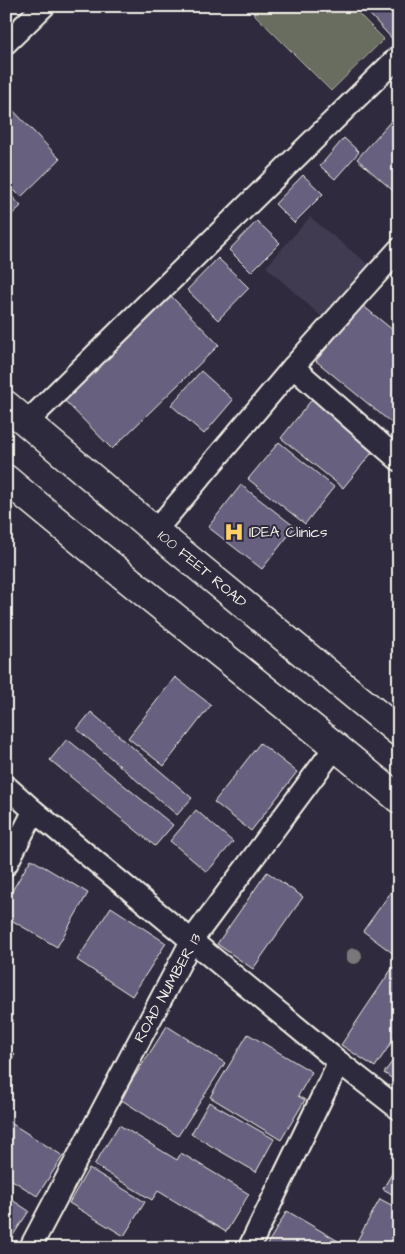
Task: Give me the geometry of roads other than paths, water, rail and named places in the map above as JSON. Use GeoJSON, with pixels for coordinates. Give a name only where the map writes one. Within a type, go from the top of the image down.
{"type":"FeatureCollection","features":[{"type":"Feature","properties":{"kind":"main road","name":"100 FEET ROAD"},"geometry":{"type":"LineString","coordinates":[[6,405],[399,732]]}},
{"type":"Feature","properties":{"kind":"main road"},"geometry":{"type":"LineString","coordinates":[[6,479],[62,527],[336,746],[399,799]]}},
{"type":"Feature","properties":{"kind":"street"},"geometry":{"type":"LineString","coordinates":[[6,43],[44,6]]}},
{"type":"Feature","properties":{"kind":"street"},"geometry":{"type":"LineString","coordinates":[[27,422],[399,56]]}},
{"type":"Feature","properties":{"kind":"street"},"geometry":{"type":"LineString","coordinates":[[155,530],[293,367],[399,249]]}},
{"type":"Feature","properties":{"kind":"street"},"geometry":{"type":"LineString","coordinates":[[293,367],[399,460]]}},
{"type":"Feature","properties":{"kind":"street","name":"ROAD NUMBER 13"},"geometry":{"type":"LineString","coordinates":[[30,1248],[192,940],[336,746]]}},
{"type":"Feature","properties":{"kind":"street"},"geometry":{"type":"LineString","coordinates":[[6,786],[399,1110]]}},
{"type":"Feature","properties":{"kind":"street"},"geometry":{"type":"LineString","coordinates":[[6,865],[34,811]]}},
{"type":"Feature","properties":{"kind":"street"},"geometry":{"type":"LineString","coordinates":[[249,1248],[339,1062]]}},
{"type":"Feature","properties":{"kind":"place","name":"IDEA Clinics"},"geometry":{"type":"Point","coordinates":[234,532]}}]}
